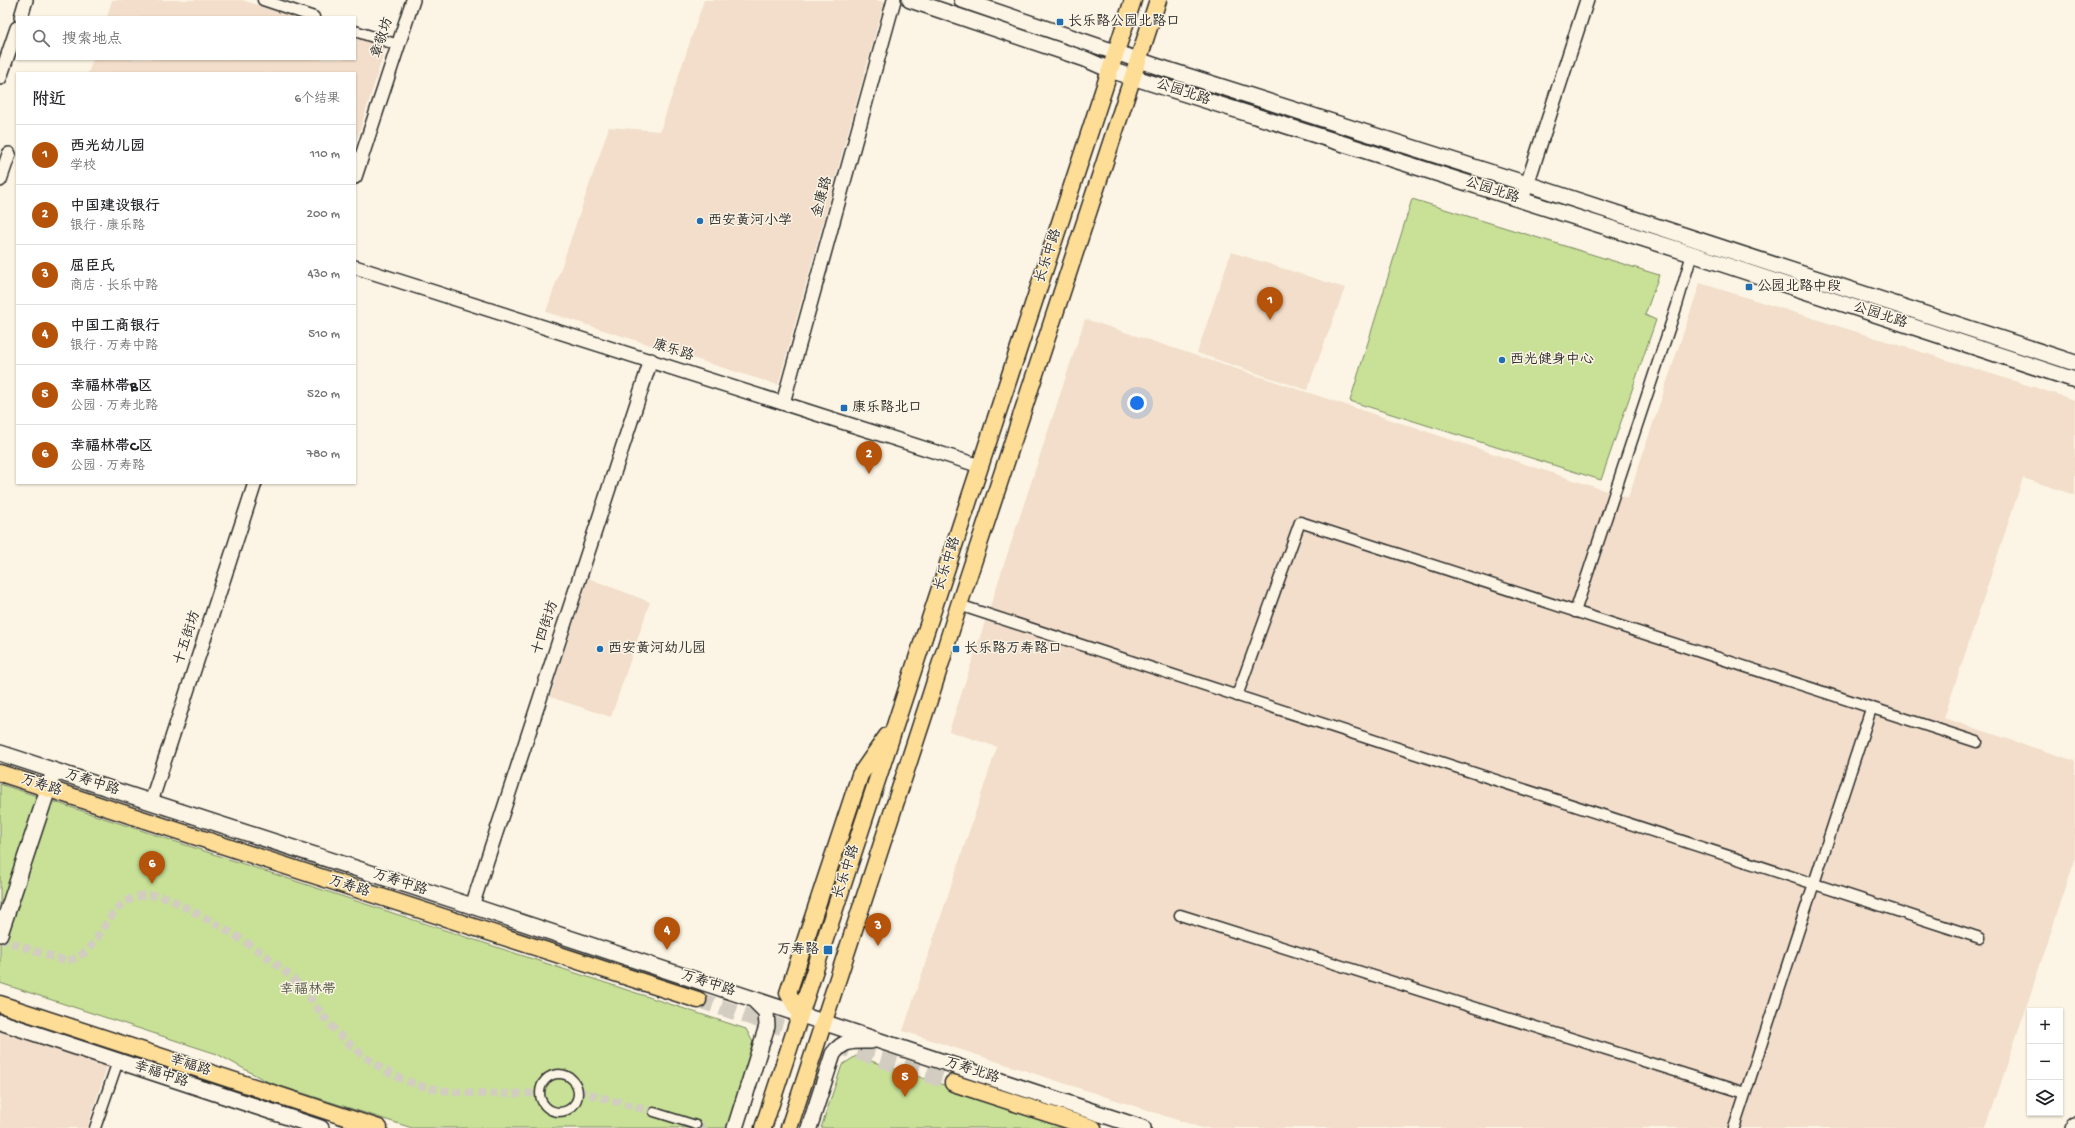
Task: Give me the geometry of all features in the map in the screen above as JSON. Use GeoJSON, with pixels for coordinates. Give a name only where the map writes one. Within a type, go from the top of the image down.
{"type":"FeatureCollection","features":[{"type":"Feature","properties":{"kind":"main road","name":"公园北路"},"geometry":{"type":"LineString","coordinates":[[910,0],[1085,59],[1110,70],[1133,76],[1692,254],[2075,380]]}},
{"type":"Feature","properties":{"kind":"main road","name":"公园北路"},"geometry":{"type":"LineString","coordinates":[[962,0],[1139,60],[1527,184],[2075,363]]}},
{"type":"Feature","properties":{"kind":"main road","name":"长乐中路"},"geometry":{"type":"LineString","coordinates":[[763,1128],[1133,0]]}},
{"type":"Feature","properties":{"kind":"main road","name":"长乐中路"},"geometry":{"type":"LineString","coordinates":[[789,1128],[1158,0]]}},
{"type":"Feature","properties":{"kind":"main road"},"geometry":{"type":"LineString","coordinates":[[916,664],[938,671]]}},
{"type":"Feature","properties":{"kind":"main road","name":"万寿中路"},"geometry":{"type":"LineString","coordinates":[[0,753],[800,1014]]}},
{"type":"Feature","properties":{"kind":"main road"},"geometry":{"type":"LineString","coordinates":[[0,934],[54,771]]}},
{"type":"Feature","properties":{"kind":"main road","name":"万寿路"},"geometry":{"type":"LineString","coordinates":[[0,773],[698,1000]]}},
{"type":"Feature","properties":{"kind":"main road"},"geometry":{"type":"LineString","coordinates":[[242,832],[339,883]]}},
{"type":"Feature","properties":{"kind":"main road"},"geometry":{"type":"LineString","coordinates":[[735,1128],[768,1019],[764,1009],[750,998]]}},
{"type":"Feature","properties":{"kind":"main road","name":"幸福路"},"geometry":{"type":"LineString","coordinates":[[0,1004],[379,1128]]}},
{"type":"Feature","properties":{"kind":"main road","name":"万寿北路"},"geometry":{"type":"LineString","coordinates":[[800,1014],[1144,1128]]}},
{"type":"Feature","properties":{"kind":"main road","name":"幸福中路"},"geometry":{"type":"LineString","coordinates":[[0,1022],[321,1128]]}},
{"type":"Feature","properties":{"kind":"main road"},"geometry":{"type":"LineString","coordinates":[[809,1128],[833,1054],[838,1048],[845,1043],[856,1041],[888,1043]]}},
{"type":"Feature","properties":{"kind":"main road"},"geometry":{"type":"LineString","coordinates":[[953,1083],[1093,1128]]}},
{"type":"Feature","properties":{"kind":"street"},"geometry":{"type":"LineString","coordinates":[[21,16],[26,0]]}},
{"type":"Feature","properties":{"kind":"street"},"geometry":{"type":"LineString","coordinates":[[263,0],[311,16]]}},
{"type":"Feature","properties":{"kind":"street","name":"章敬坊"},"geometry":{"type":"LineString","coordinates":[[356,174],[413,0]]}},
{"type":"Feature","properties":{"kind":"street","name":"金康路"},"geometry":{"type":"LineString","coordinates":[[783,403],[894,0]]}},
{"type":"Feature","properties":{"kind":"street"},"geometry":{"type":"LineString","coordinates":[[1522,200],[1588,0]]}},
{"type":"Feature","properties":{"kind":"street"},"geometry":{"type":"LineString","coordinates":[[356,30],[398,45]]}},
{"type":"Feature","properties":{"kind":"street"},"geometry":{"type":"LineString","coordinates":[[0,78],[16,31]]}},
{"type":"Feature","properties":{"kind":"street"},"geometry":{"type":"LineString","coordinates":[[0,180],[9,154]]}},
{"type":"Feature","properties":{"kind":"street"},"geometry":{"type":"LineString","coordinates":[[1575,612],[1675,312],[1692,254]]}},
{"type":"Feature","properties":{"kind":"street","name":"康乐路"},"geometry":{"type":"LineString","coordinates":[[356,267],[980,466]]}},
{"type":"Feature","properties":{"kind":"street","name":"十四街坊"},"geometry":{"type":"LineString","coordinates":[[472,906],[651,360]]}},
{"type":"Feature","properties":{"kind":"street","name":"十五街坊"},"geometry":{"type":"LineString","coordinates":[[151,802],[255,484]]}},
{"type":"Feature","properties":{"kind":"street"},"geometry":{"type":"LineString","coordinates":[[1237,696],[1300,522],[1871,709],[1977,742]]}},
{"type":"Feature","properties":{"kind":"street"},"geometry":{"type":"LineString","coordinates":[[959,605],[1980,938]]}},
{"type":"Feature","properties":{"kind":"street"},"geometry":{"type":"LineString","coordinates":[[1734,1128],[1871,709]]}},
{"type":"Feature","properties":{"kind":"street"},"geometry":{"type":"LineString","coordinates":[[1180,915],[1745,1093]]}},
{"type":"Feature","properties":{"kind":"street"},"geometry":{"type":"LineString","coordinates":[[95,1128],[118,1061]]}},
{"type":"Feature","properties":{"kind":"street"},"geometry":{"type":"LineString","coordinates":[[563,1074],[574,1080],[577,1085],[578,1097],[575,1103],[565,1111],[552,1111],[542,1102],[540,1089],[546,1078],[551,1075],[563,1074]]}},
{"type":"Feature","properties":{"kind":"street"},"geometry":{"type":"LineString","coordinates":[[654,1112],[696,1125]]}},
{"type":"Feature","properties":{"kind":"shaded area"},"geometry":{"type":"Polygon","coordinates":[[[112,0],[242,0],[292,16],[107,16],[112,0]]]}},
{"type":"Feature","properties":{"kind":"shaded area","name":"西安黄河小学"},"geometry":{"type":"Polygon","coordinates":[[[704,0],[876,0],[884,2],[778,385],[546,312],[609,127],[660,131],[704,0]]]}},
{"type":"Feature","properties":{"kind":"shaded area"},"geometry":{"type":"Polygon","coordinates":[[[356,36],[386,46],[356,143],[356,72],[88,72],[93,60],[356,60],[356,36]]]}},
{"type":"Feature","properties":{"kind":"shaded area"},"geometry":{"type":"Polygon","coordinates":[[[1231,252],[1345,288],[1307,390],[1197,353],[1231,252]]]}},
{"type":"Feature","properties":{"kind":"shaded area"},"geometry":{"type":"Polygon","coordinates":[[[1700,283],[2075,400],[2075,495],[2023,478],[1944,718],[2075,761],[2075,860],[1986,1128],[1202,1128],[903,1031],[997,747],[949,731],[1085,319],[1628,498],[1700,283]]]}},
{"type":"Feature","properties":{"kind":"shaded area","name":"西安黄河幼儿园"},"geometry":{"type":"Polygon","coordinates":[[[588,578],[650,602],[611,717],[550,697],[588,578]]]}},
{"type":"Feature","properties":{"kind":"shaded area"},"geometry":{"type":"Polygon","coordinates":[[[0,1030],[108,1064],[87,1128],[0,1128],[0,1030]]]}},
{"type":"Feature","properties":{"kind":"green space","name":"西光健身中心"},"geometry":{"type":"Polygon","coordinates":[[[1412,199],[1659,275],[1645,315],[1656,320],[1601,480],[1350,401],[1412,199]]]}},
{"type":"Feature","properties":{"kind":"green space","name":"幸福林带"},"geometry":{"type":"Polygon","coordinates":[[[0,784],[746,1029],[754,1044],[727,1128],[412,1128],[268,1082],[217,1054],[0,983],[0,784]]]}},
{"type":"Feature","properties":{"kind":"green space"},"geometry":{"type":"Polygon","coordinates":[[[856,1056],[1074,1128],[821,1128],[842,1065],[856,1056]]]}},
{"type":"Feature","properties":{"kind":"tunnel"},"geometry":{"type":"LineString","coordinates":[[0,939],[65,961],[80,956],[91,946],[108,920],[118,908],[130,899],[146,895],[168,898],[222,927],[273,961],[306,992],[332,1027],[369,1060],[390,1073],[415,1084],[450,1091],[487,1094],[540,1093]]}},
{"type":"Feature","properties":{"kind":"tunnel"},"geometry":{"type":"LineString","coordinates":[[698,1000],[953,1083]]}},
{"type":"Feature","properties":{"kind":"tunnel"},"geometry":{"type":"LineString","coordinates":[[578,1091],[654,1112]]}},
{"type":"Feature","properties":{"kind":"tunnel"},"geometry":{"type":"LineString","coordinates":[[696,1125],[706,1128]]}},
{"type":"Feature","properties":{"kind":"place","name":"长乐路公园北路口"},"geometry":{"type":"Point","coordinates":[1060,22]}},
{"type":"Feature","properties":{"kind":"place","name":"西安黄河小学"},"geometry":{"type":"Point","coordinates":[700,221]}},
{"type":"Feature","properties":{"kind":"place","name":"公园北路中段"},"geometry":{"type":"Point","coordinates":[1749,287]}},
{"type":"Feature","properties":{"kind":"place","name":"西光幼儿园"},"geometry":{"type":"Point","coordinates":[1270,320]}},
{"type":"Feature","properties":{"kind":"place","name":"西光健身中心"},"geometry":{"type":"Point","coordinates":[1502,360]}},
{"type":"Feature","properties":{"kind":"place","name":"康乐路北口"},"geometry":{"type":"Point","coordinates":[844,408]}},
{"type":"Feature","properties":{"kind":"place","name":"中国建设银行"},"geometry":{"type":"Point","coordinates":[869,474]}},
{"type":"Feature","properties":{"kind":"place","name":"西安黄河幼儿园"},"geometry":{"type":"Point","coordinates":[600,649]}},
{"type":"Feature","properties":{"kind":"place","name":"长乐路万寿路口"},"geometry":{"type":"Point","coordinates":[956,649]}},
{"type":"Feature","properties":{"kind":"place","name":"幸福林带C区"},"geometry":{"type":"Point","coordinates":[152,884]}},
{"type":"Feature","properties":{"kind":"place","name":"屈臣氏"},"geometry":{"type":"Point","coordinates":[878,946]}},
{"type":"Feature","properties":{"kind":"place","name":"中国工商银行"},"geometry":{"type":"Point","coordinates":[667,950]}},
{"type":"Feature","properties":{"kind":"place","name":"万寿路"},"geometry":{"type":"Point","coordinates":[828,950]}},
{"type":"Feature","properties":{"kind":"place","name":"幸福林带B区"},"geometry":{"type":"Point","coordinates":[905,1097]}}]}
